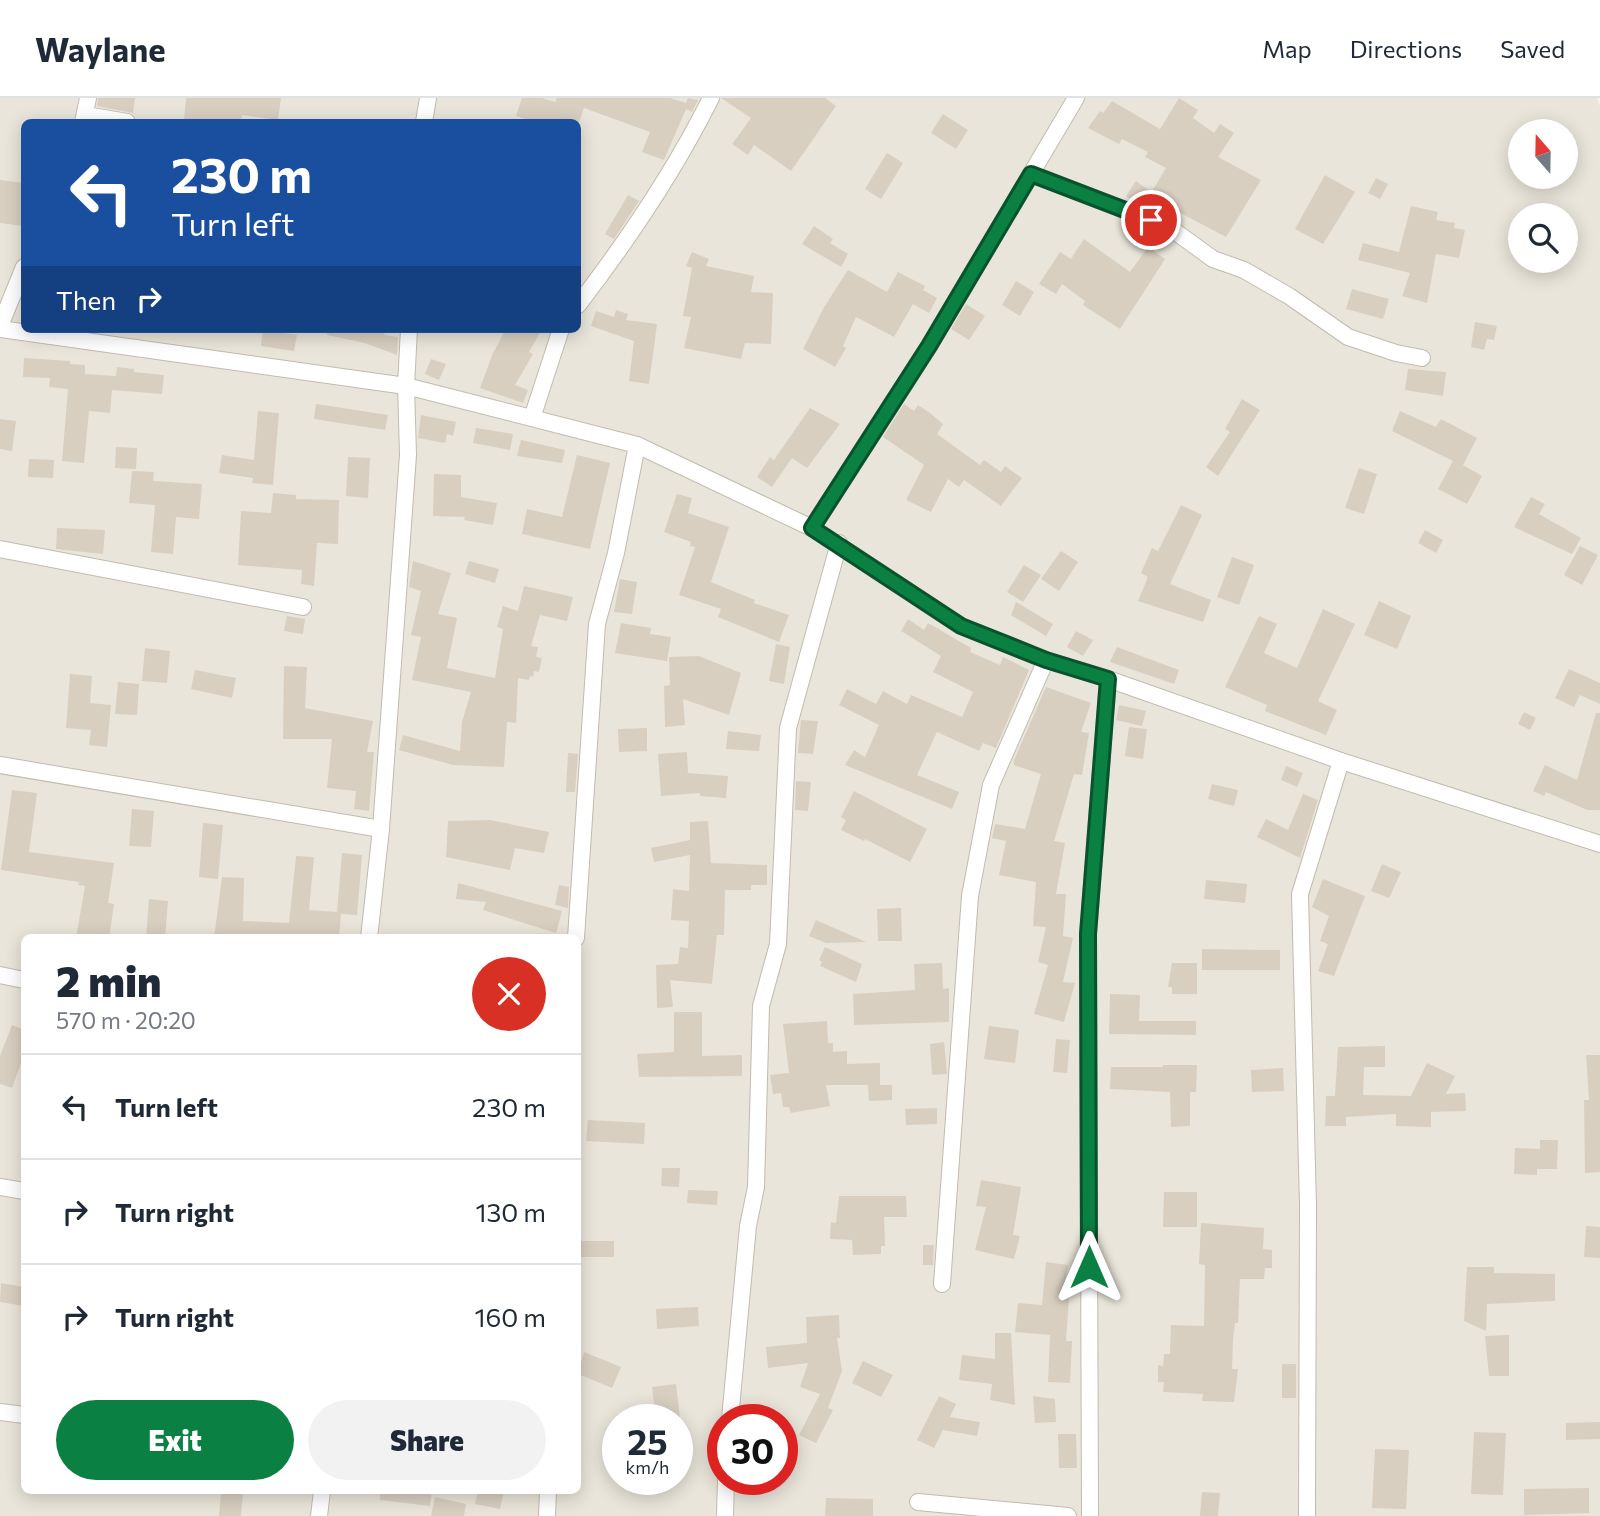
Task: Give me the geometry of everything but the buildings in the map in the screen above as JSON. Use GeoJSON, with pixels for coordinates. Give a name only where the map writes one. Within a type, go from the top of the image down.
{"type":"FeatureCollection","features":[{"type":"Feature","properties":{"kind":"street"},"geometry":{"type":"LineString","coordinates":[[84,119],[88,98]]}},
{"type":"Feature","properties":{"kind":"street"},"geometry":{"type":"LineString","coordinates":[[424,119],[428,98]]}},
{"type":"Feature","properties":{"kind":"street"},"geometry":{"type":"LineString","coordinates":[[581,301],[614,257],[684,152],[711,98]]}},
{"type":"Feature","properties":{"kind":"street"},"geometry":{"type":"LineString","coordinates":[[812,528],[929,346],[1076,98]]}},
{"type":"Feature","properties":{"kind":"street"},"geometry":{"type":"LineString","coordinates":[[1031,174],[1169,227],[1213,258],[1244,270],[1289,296],[1348,337],[1396,353],[1422,358]]}},
{"type":"Feature","properties":{"kind":"street"},"geometry":{"type":"LineString","coordinates":[[21,274],[0,327],[21,330]]}},
{"type":"Feature","properties":{"kind":"street"},"geometry":{"type":"LineString","coordinates":[[41,333],[406,386],[637,445],[839,543],[961,626],[1046,660],[1108,679],[1341,761],[1600,844]]}},
{"type":"Feature","properties":{"kind":"street"},"geometry":{"type":"LineString","coordinates":[[369,934],[381,829],[408,455],[406,386],[409,333]]}},
{"type":"Feature","properties":{"kind":"street"},"geometry":{"type":"LineString","coordinates":[[532,418],[560,333]]}},
{"type":"Feature","properties":{"kind":"street"},"geometry":{"type":"LineString","coordinates":[[576,934],[597,624],[616,552],[637,445]]}},
{"type":"Feature","properties":{"kind":"street"},"geometry":{"type":"LineString","coordinates":[[731,1404],[748,1226],[756,1187],[761,1006],[778,944],[788,728],[839,543]]}},
{"type":"Feature","properties":{"kind":"street"},"geometry":{"type":"LineString","coordinates":[[0,549],[303,607]]}},
{"type":"Feature","properties":{"kind":"street"},"geometry":{"type":"LineString","coordinates":[[942,1284],[970,896],[991,785],[1046,660]]}},
{"type":"Feature","properties":{"kind":"street"},"geometry":{"type":"LineString","coordinates":[[1090,1516],[1088,934],[1108,679]]}},
{"type":"Feature","properties":{"kind":"street"},"geometry":{"type":"LineString","coordinates":[[1307,1516],[1308,1218],[1300,894],[1341,761]]}},
{"type":"Feature","properties":{"kind":"street"},"geometry":{"type":"LineString","coordinates":[[0,765],[381,829]]}},
{"type":"Feature","properties":{"kind":"street"},"geometry":{"type":"LineString","coordinates":[[0,975],[21,979]]}},
{"type":"Feature","properties":{"kind":"street"},"geometry":{"type":"LineString","coordinates":[[0,1188],[21,1191]]}},
{"type":"Feature","properties":{"kind":"street"},"geometry":{"type":"LineString","coordinates":[[0,1412],[21,1415]]}},
{"type":"Feature","properties":{"kind":"street"},"geometry":{"type":"LineString","coordinates":[[319,1516],[322,1494]]}},
{"type":"Feature","properties":{"kind":"street"},"geometry":{"type":"LineString","coordinates":[[547,1516],[548,1494]]}},
{"type":"Feature","properties":{"kind":"street"},"geometry":{"type":"LineString","coordinates":[[725,1516],[726,1495]]}},
{"type":"Feature","properties":{"kind":"street"},"geometry":{"type":"LineString","coordinates":[[918,1502],[1068,1516]]}},
{"type":"Feature","properties":{"kind":"shaded area"},"geometry":{"type":"Polygon","coordinates":[[[0,98],[1597,98],[1600,106],[1600,1516],[0,1516],[0,98]]]}},
{"type":"Feature","properties":{"kind":"route"},"geometry":{"type":"LineString","coordinates":[[1089,1267],[1088,934],[1108,679],[1046,660],[961,626],[839,543],[812,528],[929,346],[1031,174],[1151,220]]}}]}
